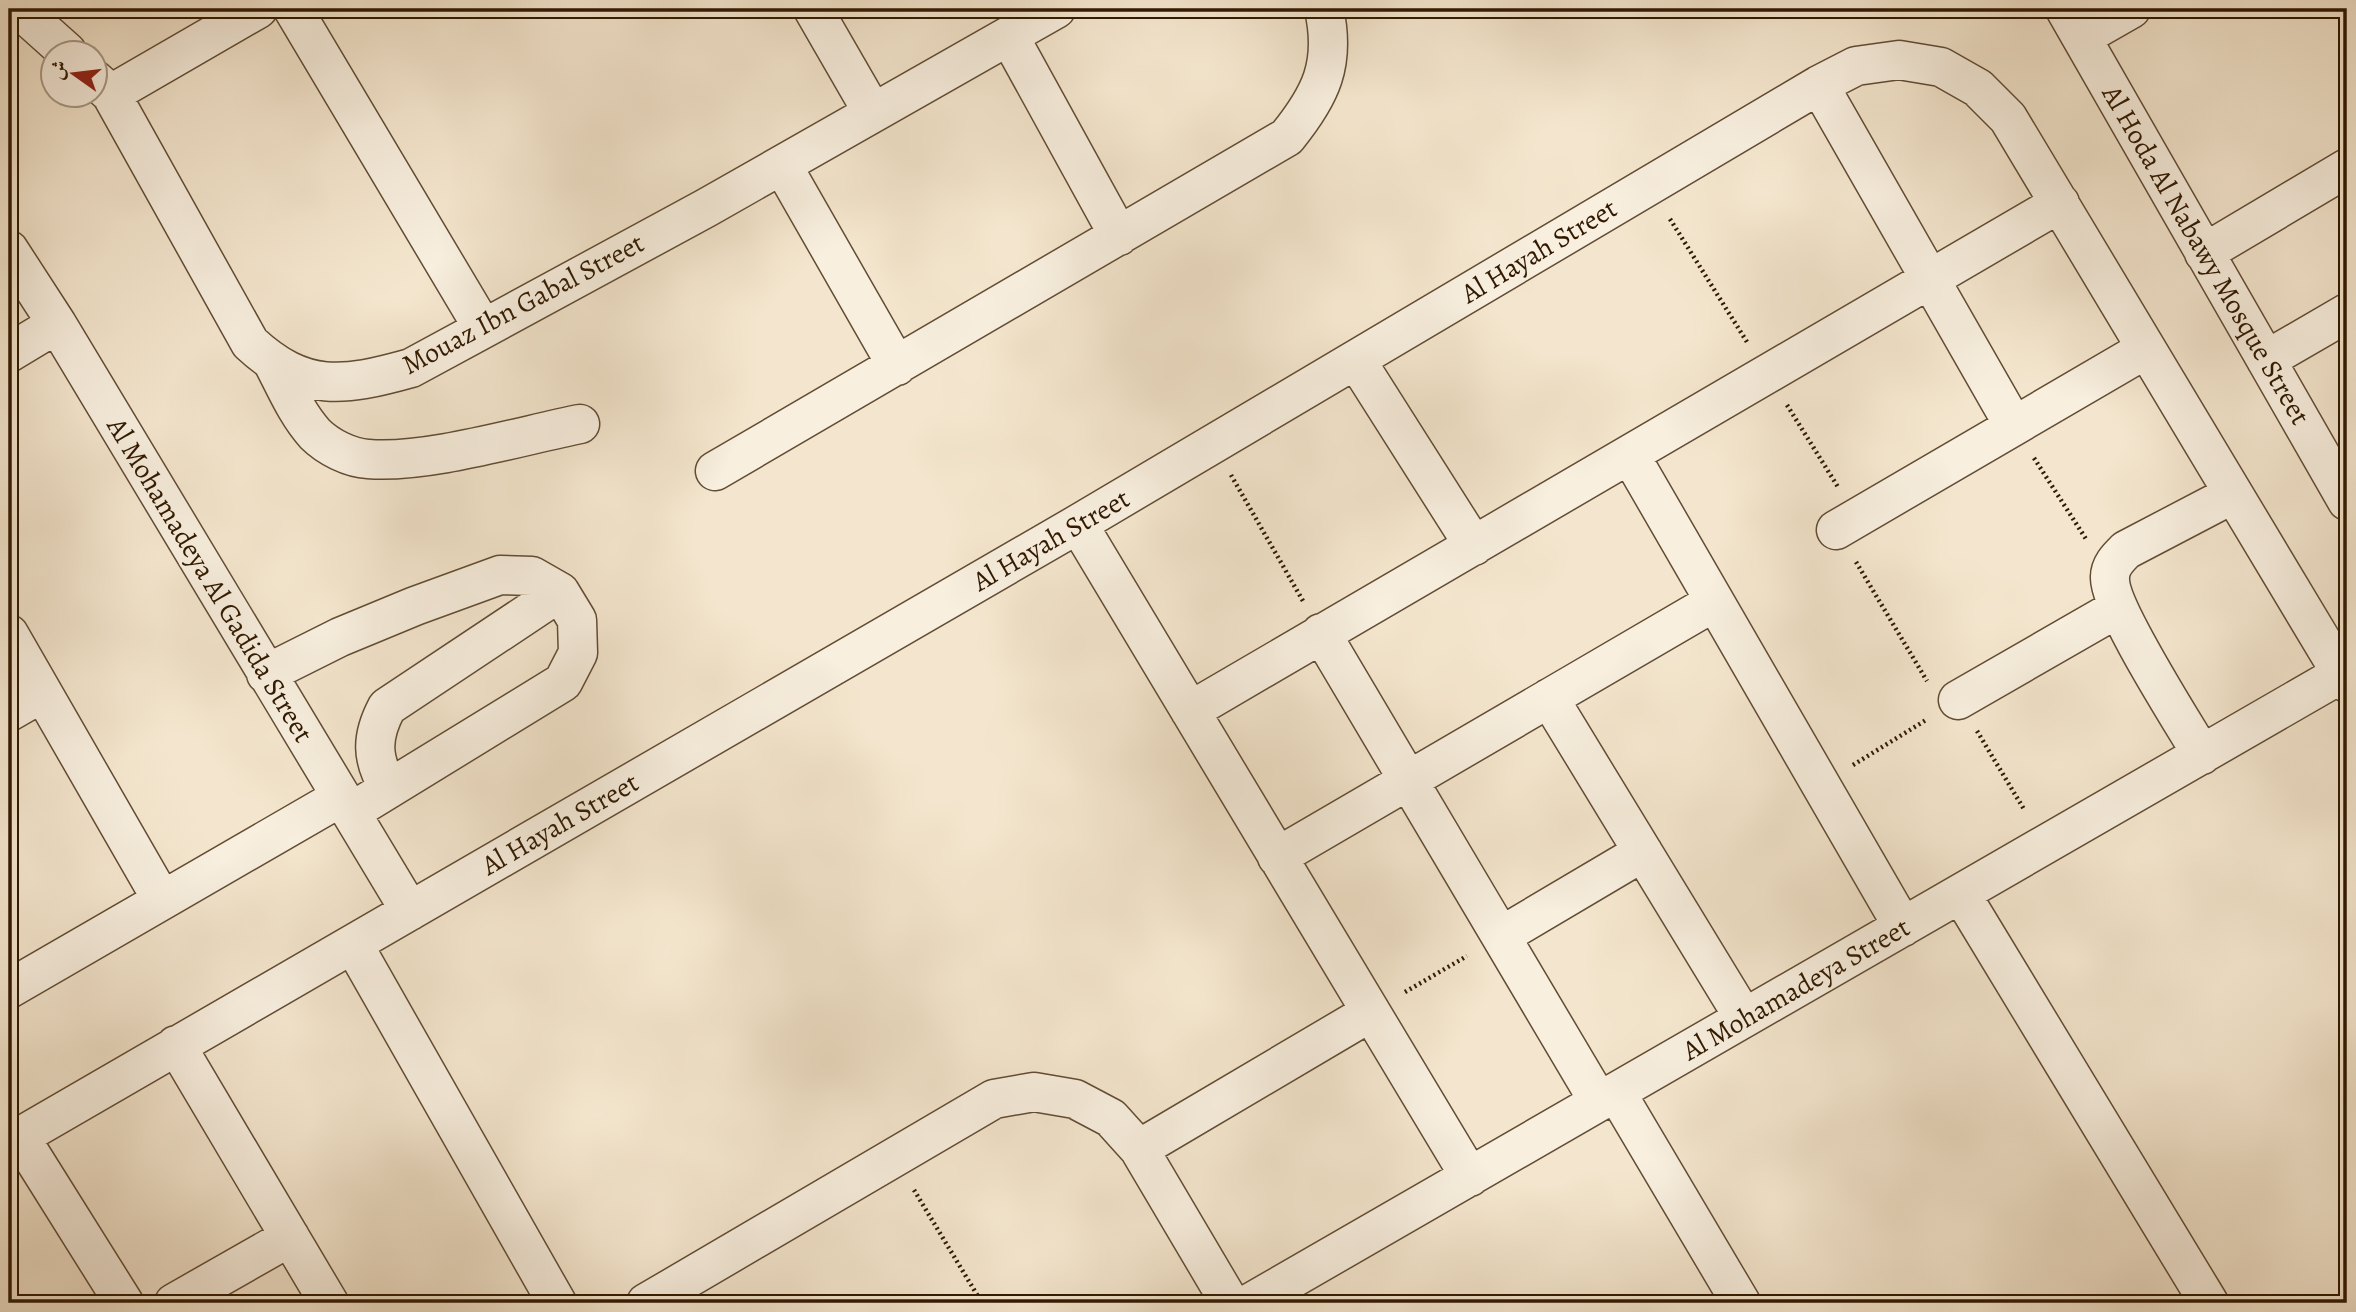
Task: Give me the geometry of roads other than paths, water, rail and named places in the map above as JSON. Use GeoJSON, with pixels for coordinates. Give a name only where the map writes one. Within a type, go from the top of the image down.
{"type":"FeatureCollection","features":[{"type":"Feature","properties":{"kind":"street"},"geometry":{"type":"LineString","coordinates":[[108,84],[258,9]]}},
{"type":"Feature","properties":{"kind":"street"},"geometry":{"type":"LineString","coordinates":[[293,9],[483,328]]}},
{"type":"Feature","properties":{"kind":"street"},"geometry":{"type":"LineString","coordinates":[[813,9],[873,113]]}},
{"type":"Feature","properties":{"kind":"street","name":"Mouaz Ibn Gabal Street"},"geometry":{"type":"LineString","coordinates":[[108,95],[250,343],[274,365],[302,378],[334,382],[370,379],[411,368],[782,165],[1056,9]]}},
{"type":"Feature","properties":{"kind":"street"},"geometry":{"type":"LineString","coordinates":[[715,471],[1287,138],[1312,107],[1326,71],[1329,32],[1324,9]]}},
{"type":"Feature","properties":{"kind":"street"},"geometry":{"type":"LineString","coordinates":[[2074,23],[2132,9]]}},
{"type":"Feature","properties":{"kind":"street"},"geometry":{"type":"LineString","coordinates":[[29,14],[52,38]]}},
{"type":"Feature","properties":{"kind":"street","name":"Al Hoda Al Nabawy Mosque Street"},"geometry":{"type":"LineString","coordinates":[[2074,23],[2347,501]]}},
{"type":"Feature","properties":{"kind":"street"},"geometry":{"type":"LineString","coordinates":[[1009,36],[1119,236]]}},
{"type":"Feature","properties":{"kind":"street","name":"Al Hayah Street"},"geometry":{"type":"LineString","coordinates":[[14,1140],[1078,524],[1819,85],[1856,66],[1899,60],[1941,67],[1978,88],[2008,118],[2060,203]]}},
{"type":"Feature","properties":{"kind":"street"},"geometry":{"type":"LineString","coordinates":[[1819,85],[2014,426]]}},
{"type":"Feature","properties":{"kind":"street"},"geometry":{"type":"LineString","coordinates":[[782,165],[897,366]]}},
{"type":"Feature","properties":{"kind":"street"},"geometry":{"type":"LineString","coordinates":[[2204,253],[2347,168]]}},
{"type":"Feature","properties":{"kind":"street"},"geometry":{"type":"LineString","coordinates":[[1191,711],[1321,632],[1474,546],[2060,203],[2344,679]]}},
{"type":"Feature","properties":{"kind":"street","name":"Al Mohamadeya Al Gadida Street"},"geometry":{"type":"LineString","coordinates":[[9,250],[57,324],[410,911]]}},
{"type":"Feature","properties":{"kind":"street"},"geometry":{"type":"LineString","coordinates":[[2266,360],[2347,313]]}},
{"type":"Feature","properties":{"kind":"street"},"geometry":{"type":"LineString","coordinates":[[9,353],[57,324]]}},
{"type":"Feature","properties":{"kind":"street"},"geometry":{"type":"LineString","coordinates":[[1846,524],[2146,349]]}},
{"type":"Feature","properties":{"kind":"street"},"geometry":{"type":"LineString","coordinates":[[1356,359],[1474,546]]}},
{"type":"Feature","properties":{"kind":"street"},"geometry":{"type":"LineString","coordinates":[[274,365],[297,408],[316,435],[341,452],[366,459],[425,455],[580,424]]}},
{"type":"Feature","properties":{"kind":"street"},"geometry":{"type":"LineString","coordinates":[[1630,455],[1903,927]]}},
{"type":"Feature","properties":{"kind":"street"},"geometry":{"type":"LineString","coordinates":[[2202,755],[2113,592],[2115,562],[2126,550],[2233,494]]}},
{"type":"Feature","properties":{"kind":"street"},"geometry":{"type":"LineString","coordinates":[[1078,524],[1470,1177]]}},
{"type":"Feature","properties":{"kind":"street"},"geometry":{"type":"LineString","coordinates":[[9,989],[162,900],[346,805],[389,788],[563,682],[578,653],[577,620],[560,592],[532,576],[500,575],[340,637],[266,674]]}},
{"type":"Feature","properties":{"kind":"street"},"geometry":{"type":"LineString","coordinates":[[389,788],[377,770],[373,748],[377,727],[387,707],[560,592]]}},
{"type":"Feature","properties":{"kind":"street"},"geometry":{"type":"LineString","coordinates":[[1951,704],[2113,592]]}},
{"type":"Feature","properties":{"kind":"street"},"geometry":{"type":"LineString","coordinates":[[1277,857],[1714,602]]}},
{"type":"Feature","properties":{"kind":"street"},"geometry":{"type":"LineString","coordinates":[[1321,632],[1501,936],[1741,1303]]}},
{"type":"Feature","properties":{"kind":"street"},"geometry":{"type":"LineString","coordinates":[[9,634],[162,900]]}},
{"type":"Feature","properties":{"kind":"street","name":"Al Mohamadeya Street"},"geometry":{"type":"LineString","coordinates":[[1250,1303],[2202,755],[2344,679]]}},
{"type":"Feature","properties":{"kind":"street"},"geometry":{"type":"LineString","coordinates":[[9,712],[42,692]]}},
{"type":"Feature","properties":{"kind":"street"},"geometry":{"type":"LineString","coordinates":[[1549,698],[1744,1018]]}},
{"type":"Feature","properties":{"kind":"street"},"geometry":{"type":"LineString","coordinates":[[1501,936],[1643,852]]}},
{"type":"Feature","properties":{"kind":"street"},"geometry":{"type":"LineString","coordinates":[[1961,894],[2209,1303]]}},
{"type":"Feature","properties":{"kind":"street"},"geometry":{"type":"LineString","coordinates":[[353,944],[546,1299]]}},
{"type":"Feature","properties":{"kind":"street"},"geometry":{"type":"LineString","coordinates":[[1139,1149],[1371,1012]]}},
{"type":"Feature","properties":{"kind":"street"},"geometry":{"type":"LineString","coordinates":[[176,1045],[329,1303]]}},
{"type":"Feature","properties":{"kind":"street"},"geometry":{"type":"LineString","coordinates":[[646,1303],[994,1099],[1034,1092],[1075,1099],[1111,1118],[1139,1149],[1230,1303]]}},
{"type":"Feature","properties":{"kind":"street"},"geometry":{"type":"LineString","coordinates":[[14,1140],[124,1303]]}},
{"type":"Feature","properties":{"kind":"street"},"geometry":{"type":"LineString","coordinates":[[174,1303],[290,1237]]}}]}
